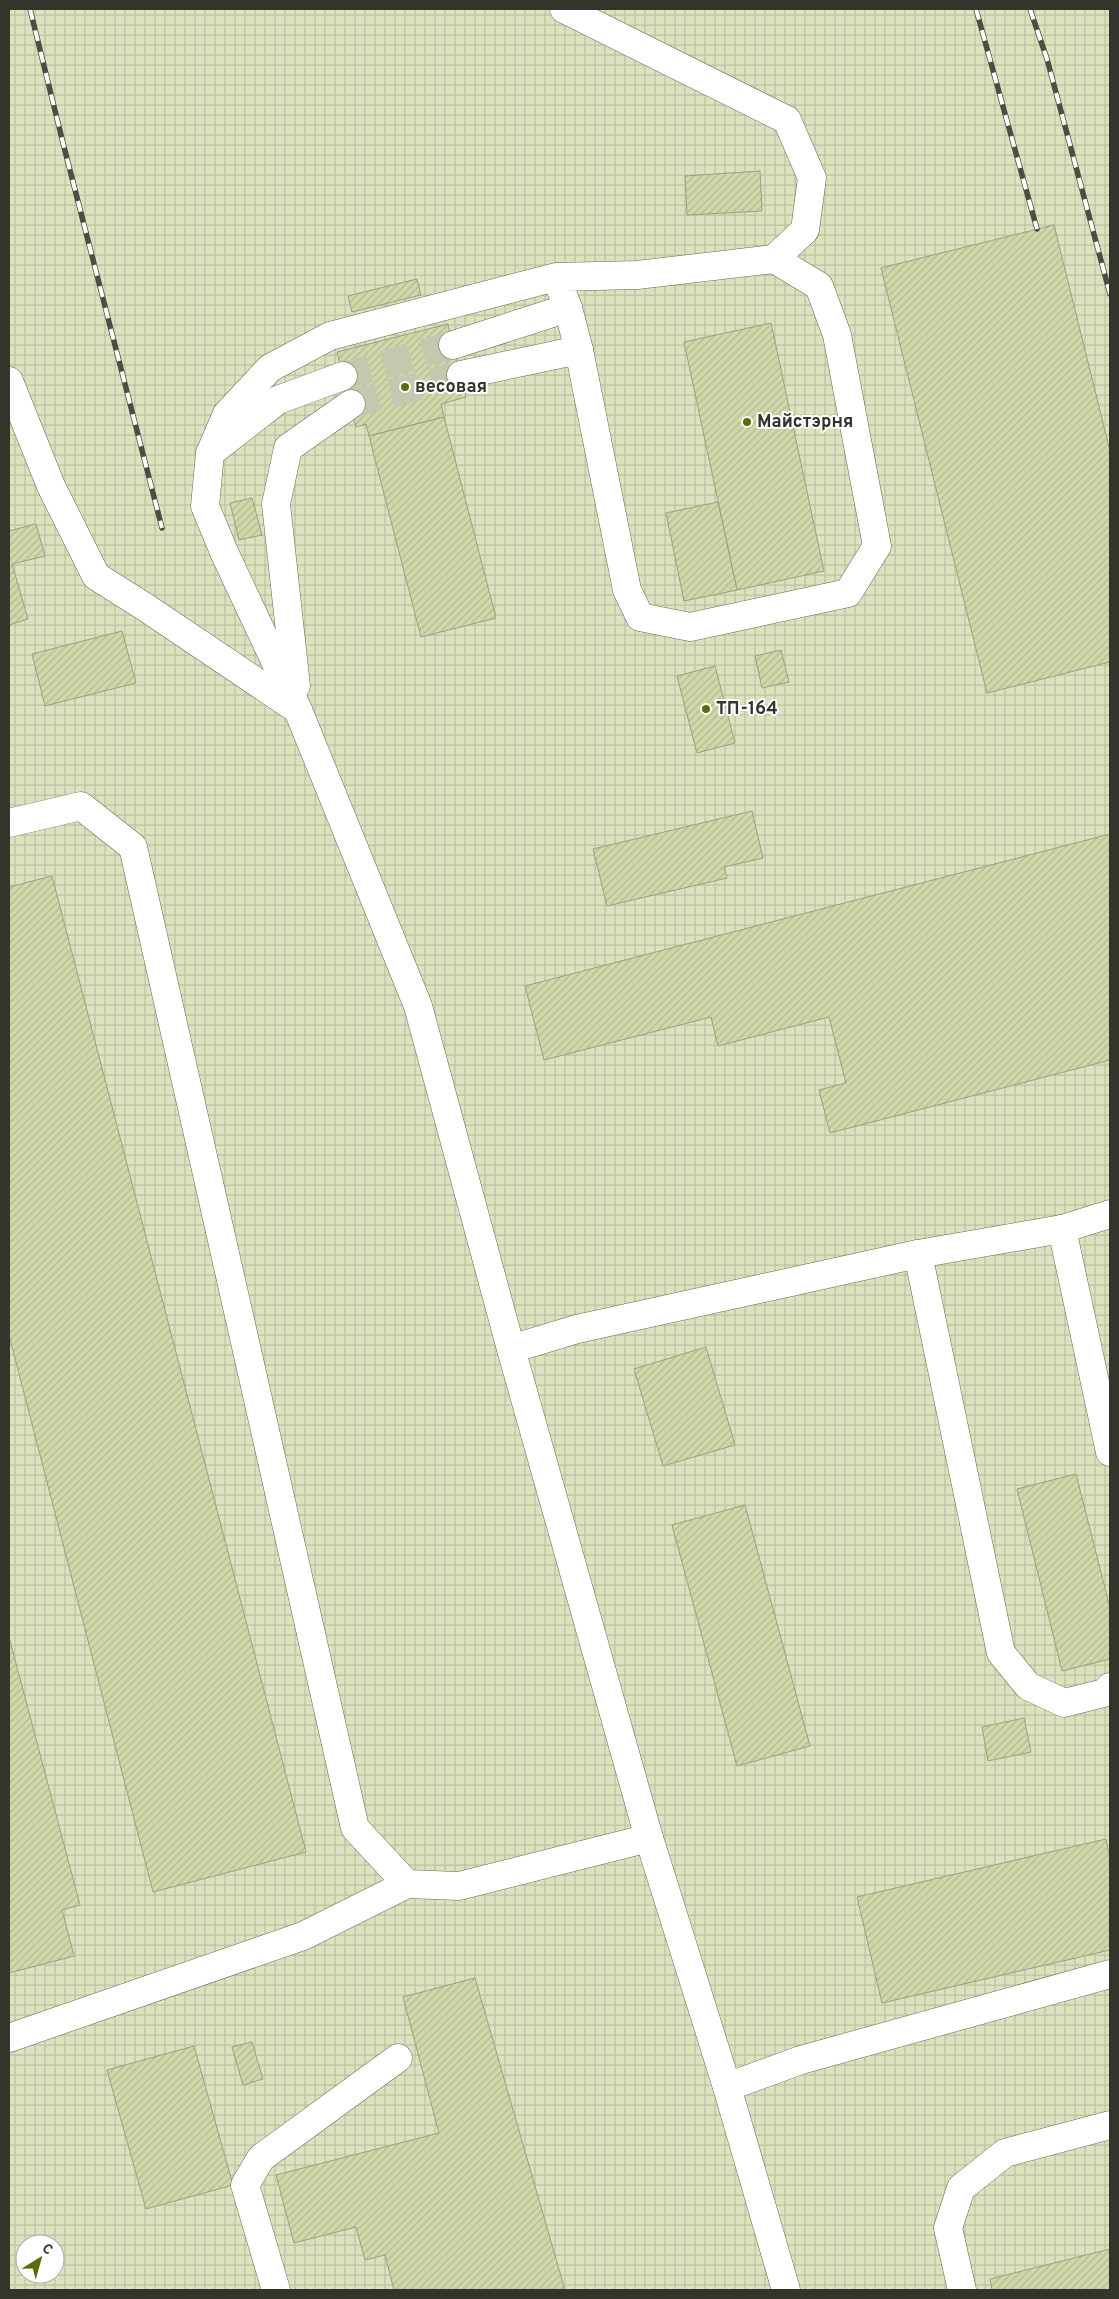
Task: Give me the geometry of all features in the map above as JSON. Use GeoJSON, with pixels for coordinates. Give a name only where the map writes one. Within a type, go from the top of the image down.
{"type":"FeatureCollection","features":[{"type":"Feature","properties":{"kind":"lane"},"geometry":{"type":"LineString","coordinates":[[564,9],[787,120],[812,178],[805,230],[774,259],[637,275],[556,277],[330,336],[270,368],[227,414],[210,453],[205,506],[224,552],[298,710],[418,1006],[511,1349],[649,1838],[727,2087],[786,2290]]}},
{"type":"Feature","properties":{"kind":"lane"},"geometry":{"type":"LineString","coordinates":[[556,277],[568,308],[579,350],[627,590],[640,617],[690,627],[848,593],[877,546],[837,335],[819,286],[774,259]]}},
{"type":"Feature","properties":{"kind":"lane"},"geometry":{"type":"LineString","coordinates":[[453,345],[568,308]]}},
{"type":"Feature","properties":{"kind":"lane"},"geometry":{"type":"LineString","coordinates":[[461,375],[579,350]]}},
{"type":"Feature","properties":{"kind":"lane"},"geometry":{"type":"LineString","coordinates":[[210,453],[278,400],[343,376]]}},
{"type":"Feature","properties":{"kind":"lane"},"geometry":{"type":"LineString","coordinates":[[9,381],[52,486],[96,576],[298,710]]}},
{"type":"Feature","properties":{"kind":"lane"},"geometry":{"type":"LineString","coordinates":[[298,710],[276,504],[288,448],[351,404]]}},
{"type":"Feature","properties":{"kind":"lane"},"geometry":{"type":"LineString","coordinates":[[9,823],[81,806],[133,847],[354,1828],[407,1884]]}},
{"type":"Feature","properties":{"kind":"lane"},"geometry":{"type":"LineString","coordinates":[[511,1349],[577,1330],[918,1254],[1062,1229],[1110,1214]]}},
{"type":"Feature","properties":{"kind":"lane"},"geometry":{"type":"LineString","coordinates":[[1062,1229],[1110,1452]]}},
{"type":"Feature","properties":{"kind":"lane"},"geometry":{"type":"LineString","coordinates":[[918,1254],[1001,1653],[1028,1686],[1064,1703],[1104,1692],[1110,1687]]}},
{"type":"Feature","properties":{"kind":"lane"},"geometry":{"type":"LineString","coordinates":[[9,2038],[302,1936],[407,1884],[459,1886],[649,1838]]}},
{"type":"Feature","properties":{"kind":"lane"},"geometry":{"type":"LineString","coordinates":[[727,2087],[801,2060],[1110,1974]]}},
{"type":"Feature","properties":{"kind":"lane"},"geometry":{"type":"LineString","coordinates":[[276,2290],[245,2185],[261,2158],[398,2058]]}},
{"type":"Feature","properties":{"kind":"lane"},"geometry":{"type":"LineString","coordinates":[[962,2290],[948,2228],[961,2188],[1005,2153],[1110,2125]]}},
{"type":"Feature","properties":{"kind":"shaded area"},"geometry":{"type":"Polygon","coordinates":[[[9,9],[1110,9],[1110,2290],[9,2290],[9,9]]]}},
{"type":"Feature","properties":{"kind":"building"},"geometry":{"type":"Polygon","coordinates":[[[760,171],[762,211],[687,215],[685,176],[760,171]]]}},
{"type":"Feature","properties":{"kind":"building"},"geometry":{"type":"Polygon","coordinates":[[[1054,225],[1110,451],[1110,662],[987,693],[881,268],[1054,225]]]}},
{"type":"Feature","properties":{"kind":"building"},"geometry":{"type":"Polygon","coordinates":[[[417,279],[421,295],[352,312],[348,296],[417,279]]]}},
{"type":"Feature","properties":{"kind":"building","name":"Майстэрня"},"geometry":{"type":"Polygon","coordinates":[[[771,323],[824,571],[737,590],[684,342],[771,323]]]}},
{"type":"Feature","properties":{"kind":"building","name":"весовая"},"geometry":{"type":"Polygon","coordinates":[[[448,324],[466,397],[441,404],[444,417],[369,436],[366,424],[356,427],[337,352],[448,324]]]}},
{"type":"Feature","properties":{"kind":"building"},"geometry":{"type":"Polygon","coordinates":[[[444,417],[496,618],[421,637],[369,436],[444,417]]]}},
{"type":"Feature","properties":{"kind":"building"},"geometry":{"type":"Polygon","coordinates":[[[252,498],[262,535],[239,540],[230,503],[252,498]]]}},
{"type":"Feature","properties":{"kind":"building"},"geometry":{"type":"Polygon","coordinates":[[[718,502],[737,590],[684,601],[666,513],[718,502]]]}},
{"type":"Feature","properties":{"kind":"building"},"geometry":{"type":"Polygon","coordinates":[[[36,524],[45,556],[12,564],[28,619],[9,625],[9,531],[36,524]]]}},
{"type":"Feature","properties":{"kind":"building"},"geometry":{"type":"Polygon","coordinates":[[[122,631],[136,683],[45,706],[32,654],[122,631]]]}},
{"type":"Feature","properties":{"kind":"building"},"geometry":{"type":"Polygon","coordinates":[[[781,650],[789,682],[762,688],[755,656],[781,650]]]}},
{"type":"Feature","properties":{"kind":"building","name":"ТП-164"},"geometry":{"type":"Polygon","coordinates":[[[715,666],[735,743],[697,753],[677,676],[715,666]]]}},
{"type":"Feature","properties":{"kind":"building"},"geometry":{"type":"Polygon","coordinates":[[[752,811],[763,858],[724,867],[727,878],[607,906],[593,849],[752,811]]]}},
{"type":"Feature","properties":{"kind":"building"},"geometry":{"type":"Polygon","coordinates":[[[1110,834],[1110,1060],[830,1133],[819,1090],[846,1083],[829,1017],[718,1046],[711,1017],[544,1060],[525,986],[1110,834]]]}},
{"type":"Feature","properties":{"kind":"building"},"geometry":{"type":"Polygon","coordinates":[[[52,876],[306,1852],[153,1892],[9,1335],[9,887],[52,876]]]}},
{"type":"Feature","properties":{"kind":"building"},"geometry":{"type":"Polygon","coordinates":[[[706,1347],[735,1445],[663,1466],[634,1369],[706,1347]]]}},
{"type":"Feature","properties":{"kind":"building"},"geometry":{"type":"Polygon","coordinates":[[[1076,1474],[1110,1608],[1110,1659],[1062,1671],[1017,1489],[1076,1474]]]}},
{"type":"Feature","properties":{"kind":"building"},"geometry":{"type":"Polygon","coordinates":[[[745,1505],[810,1746],[737,1766],[672,1525],[745,1505]]]}},
{"type":"Feature","properties":{"kind":"building"},"geometry":{"type":"Polygon","coordinates":[[[9,1637],[80,1905],[62,1910],[74,1956],[9,1973],[9,1637]]]}},
{"type":"Feature","properties":{"kind":"building"},"geometry":{"type":"Polygon","coordinates":[[[1024,1718],[1031,1752],[988,1761],[982,1727],[1024,1718]]]}},
{"type":"Feature","properties":{"kind":"building"},"geometry":{"type":"Polygon","coordinates":[[[1106,1839],[1110,1858],[1110,1950],[882,2003],[857,1897],[1106,1839]]]}},
{"type":"Feature","properties":{"kind":"building"},"geometry":{"type":"Polygon","coordinates":[[[475,1978],[565,2290],[394,2290],[385,2255],[365,2260],[356,2227],[294,2243],[276,2175],[439,2133],[403,1997],[475,1978]]]}},
{"type":"Feature","properties":{"kind":"building"},"geometry":{"type":"Polygon","coordinates":[[[252,2042],[263,2079],[243,2085],[232,2047],[252,2042]]]}},
{"type":"Feature","properties":{"kind":"building"},"geometry":{"type":"Polygon","coordinates":[[[194,2046],[233,2185],[146,2209],[107,2070],[194,2046]]]}},
{"type":"Feature","properties":{"kind":"building"},"geometry":{"type":"Polygon","coordinates":[[[1110,2249],[1110,2290],[992,2290],[990,2279],[1110,2249]]]}},
{"type":"Feature","properties":{"kind":"tunnel"},"geometry":{"type":"LineString","coordinates":[[343,376],[453,345]]}},
{"type":"Feature","properties":{"kind":"tunnel"},"geometry":{"type":"LineString","coordinates":[[351,404],[461,375]]}},
{"type":"Feature","properties":{"kind":"railway"},"geometry":{"type":"LineString","coordinates":[[30,9],[162,528]]}},
{"type":"Feature","properties":{"kind":"railway"},"geometry":{"type":"LineString","coordinates":[[976,9],[1037,229]]}},
{"type":"Feature","properties":{"kind":"railway"},"geometry":{"type":"LineString","coordinates":[[1030,9],[1047,59],[1110,294]]}},
{"type":"Feature","properties":{"kind":"place","name":"весовая"},"geometry":{"type":"Point","coordinates":[405,387]}},
{"type":"Feature","properties":{"kind":"place","name":"Майстэрня"},"geometry":{"type":"Point","coordinates":[747,422]}},
{"type":"Feature","properties":{"kind":"place","name":"ТП-164"},"geometry":{"type":"Point","coordinates":[706,709]}}]}
